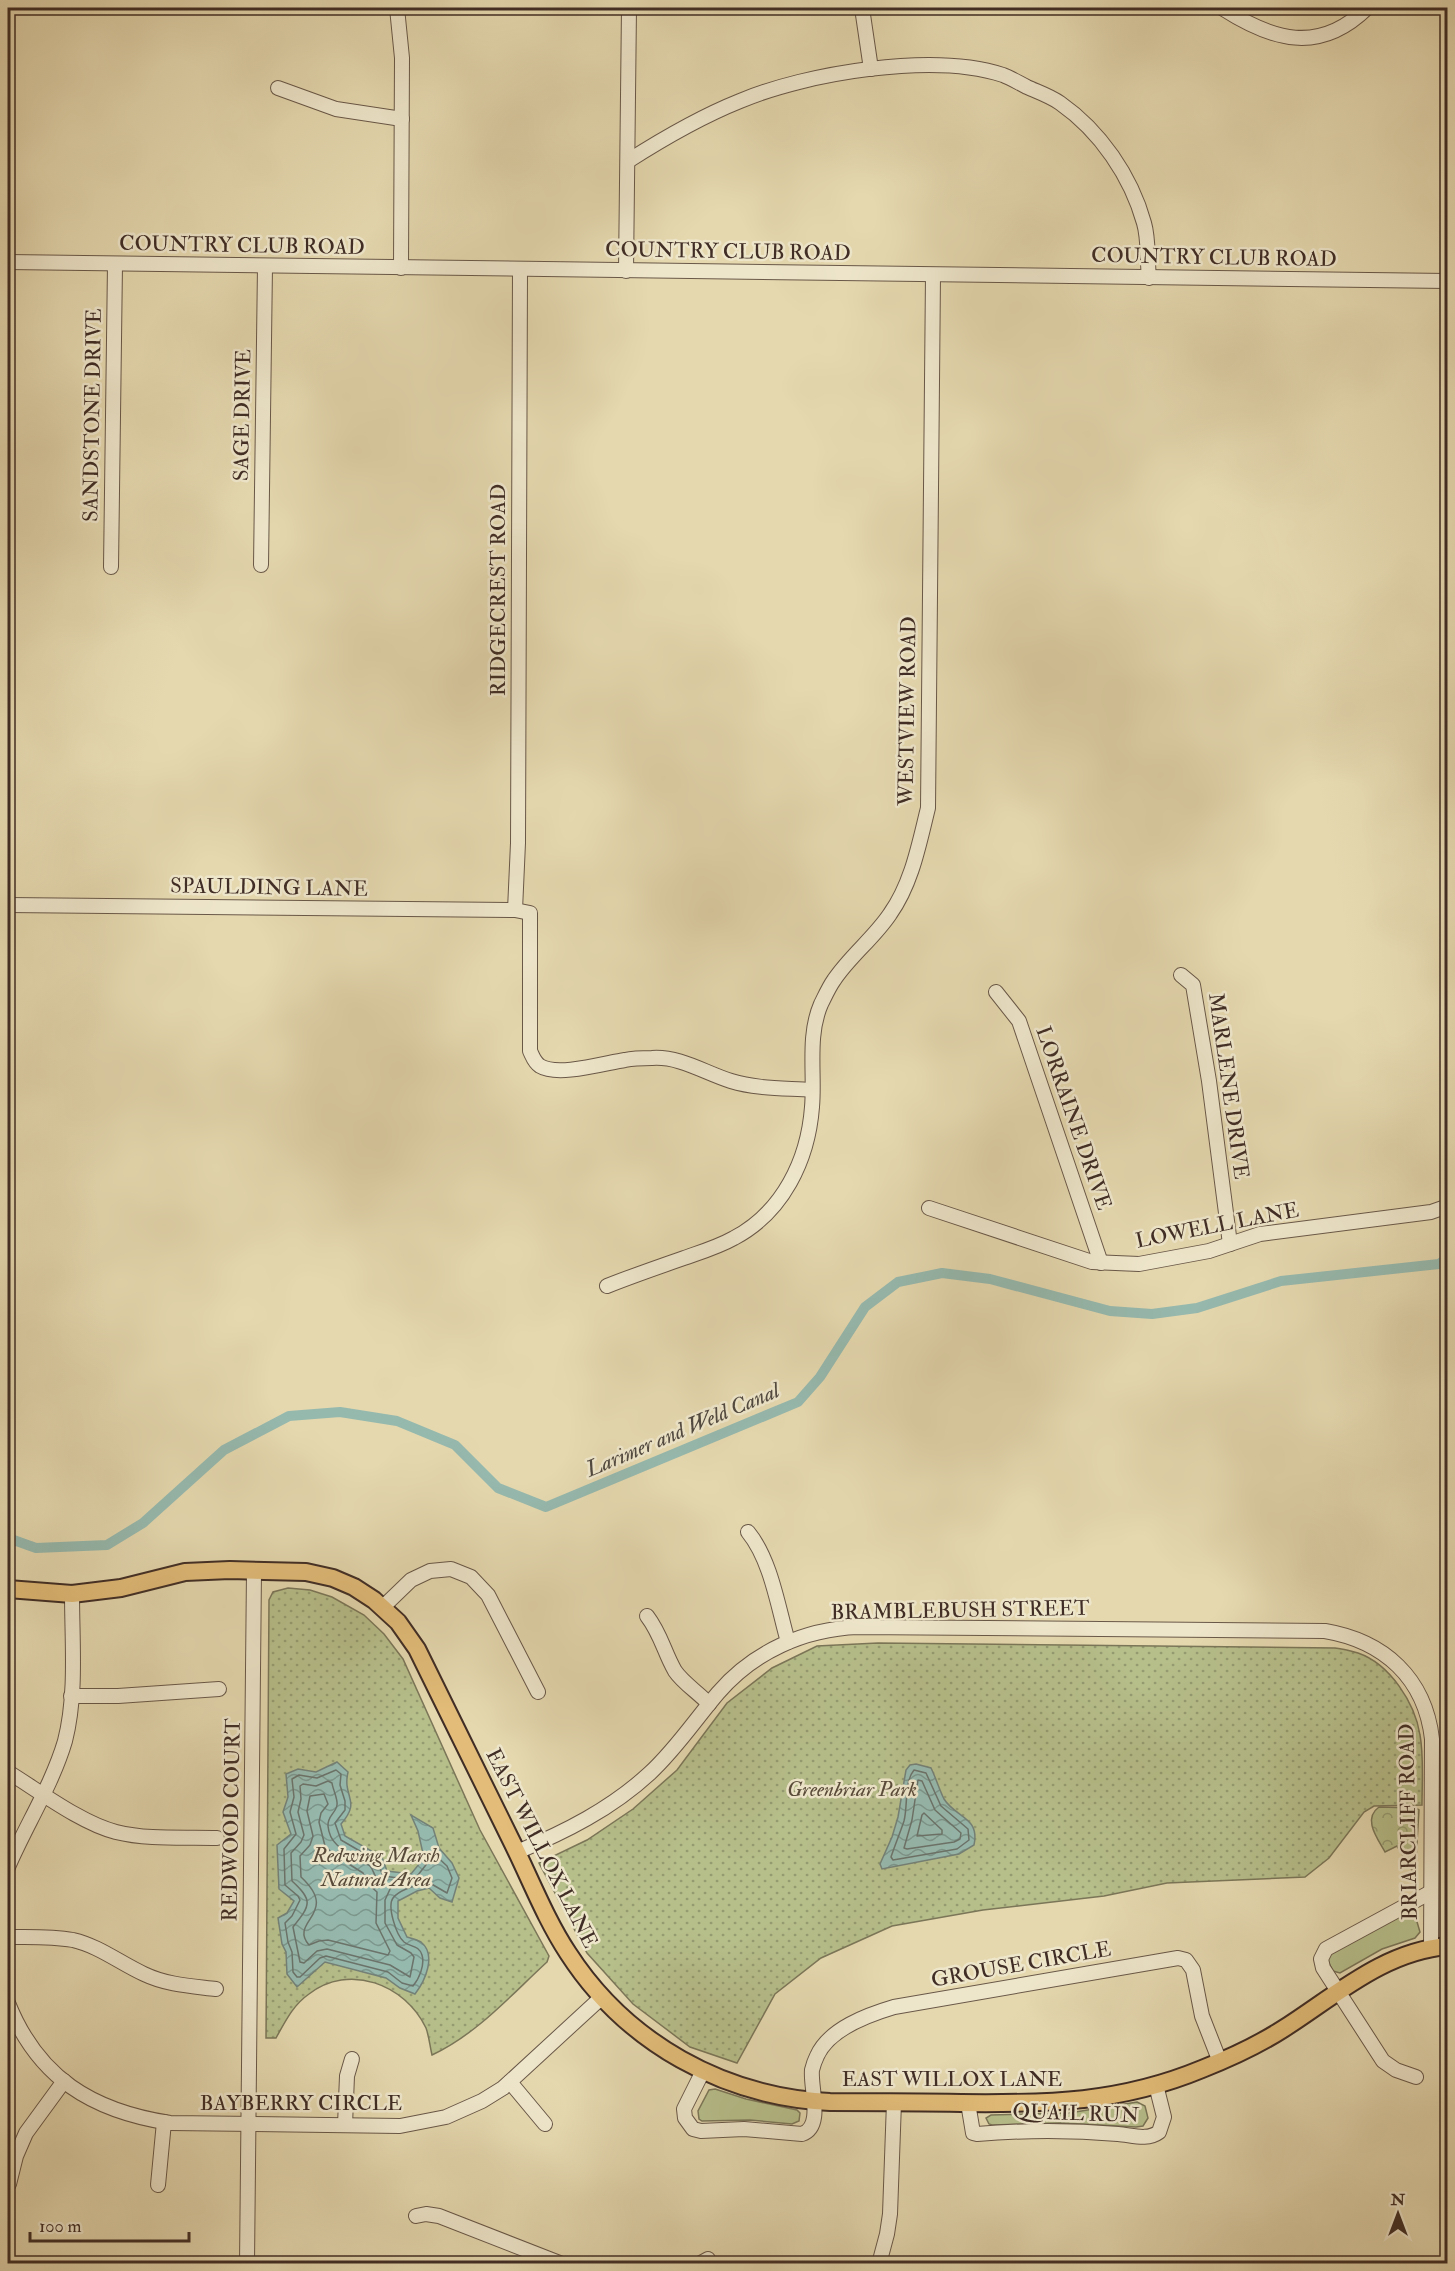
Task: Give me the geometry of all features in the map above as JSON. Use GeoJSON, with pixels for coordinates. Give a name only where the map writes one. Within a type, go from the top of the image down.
{"type":"FeatureCollection","features":[{"type":"Feature","properties":{"kind":"main road","name":"EAST WILLOX LANE"},"geometry":{"type":"LineString","coordinates":[[8,1589],[72,1594],[121,1588],[185,1572],[254,1571],[306,1572],[322,1575],[354,1587],[383,1607],[398,1622],[417,1649],[559,1938],[578,1968],[602,1997],[640,2033],[703,2071],[729,2083],[762,2093],[815,2101],[968,2103],[1072,2102],[1115,2096],[1156,2085],[1220,2062],[1281,2030],[1387,1962],[1439,1947]]}},
{"type":"Feature","properties":{"kind":"street"},"geometry":{"type":"LineString","coordinates":[[397,8],[402,58],[401,268]]}},
{"type":"Feature","properties":{"kind":"street"},"geometry":{"type":"LineString","coordinates":[[626,271],[629,8]]}},
{"type":"Feature","properties":{"kind":"street"},"geometry":{"type":"LineString","coordinates":[[862,8],[871,69]]}},
{"type":"Feature","properties":{"kind":"street"},"geometry":{"type":"LineString","coordinates":[[1222,8],[1278,36],[1309,38],[1329,33],[1356,18],[1367,8]]}},
{"type":"Feature","properties":{"kind":"street"},"geometry":{"type":"LineString","coordinates":[[628,161],[671,134],[740,100],[807,79],[871,69],[934,66],[974,69],[1004,75],[1058,102],[1081,120],[1109,151],[1137,200],[1145,226],[1149,278]]}},
{"type":"Feature","properties":{"kind":"street"},"geometry":{"type":"LineString","coordinates":[[278,88],[336,109],[402,119]]}},
{"type":"Feature","properties":{"kind":"street","name":"COUNTRY CLUB ROAD"},"geometry":{"type":"LineString","coordinates":[[8,262],[1448,281]]}},
{"type":"Feature","properties":{"kind":"street","name":"SANDSTONE DRIVE"},"geometry":{"type":"LineString","coordinates":[[111,567],[115,264]]}},
{"type":"Feature","properties":{"kind":"street","name":"SAGE DRIVE"},"geometry":{"type":"LineString","coordinates":[[261,565],[265,266]]}},
{"type":"Feature","properties":{"kind":"street","name":"RIDGECREST ROAD"},"geometry":{"type":"LineString","coordinates":[[515,910],[519,833],[520,269]]}},
{"type":"Feature","properties":{"kind":"street","name":"WESTVIEW ROAD"},"geometry":{"type":"LineString","coordinates":[[607,1286],[736,1238],[756,1224],[781,1197],[803,1157],[810,1134],[814,1026],[820,1007],[833,981],[890,915],[915,862],[928,808],[933,275]]}},
{"type":"Feature","properties":{"kind":"street","name":"SPAULDING LANE"},"geometry":{"type":"LineString","coordinates":[[8,905],[515,910],[530,913],[530,1051],[534,1062],[538,1065],[546,1069],[590,1068],[626,1060],[657,1057],[678,1060],[732,1081],[750,1085],[812,1090]]}},
{"type":"Feature","properties":{"kind":"street","name":"MARLENE DRIVE"},"geometry":{"type":"LineString","coordinates":[[1181,975],[1193,985],[1209,1081],[1230,1244]]}},
{"type":"Feature","properties":{"kind":"street","name":"LORRAINE DRIVE"},"geometry":{"type":"LineString","coordinates":[[996,992],[1019,1021],[1101,1263]]}},
{"type":"Feature","properties":{"kind":"street","name":"LOWELL LANE"},"geometry":{"type":"LineString","coordinates":[[928,1208],[1092,1262],[1139,1264],[1209,1251],[1260,1234],[1431,1212],[1448,1206]]}},
{"type":"Feature","properties":{"kind":"street"},"geometry":{"type":"LineString","coordinates":[[748,1532],[763,1557],[788,1642]]}},
{"type":"Feature","properties":{"kind":"street"},"geometry":{"type":"LineString","coordinates":[[383,1607],[411,1580],[423,1573],[451,1569],[471,1577],[488,1594],[538,1692]]}},
{"type":"Feature","properties":{"kind":"street","name":"REDWOOD COURT"},"geometry":{"type":"LineString","coordinates":[[248,2264],[254,1571]]}},
{"type":"Feature","properties":{"kind":"street"},"geometry":{"type":"LineString","coordinates":[[8,1867],[43,1794],[64,1742],[71,1696],[72,1594]]}},
{"type":"Feature","properties":{"kind":"street"},"geometry":{"type":"LineString","coordinates":[[647,1616],[658,1630],[677,1673],[709,1704]]}},
{"type":"Feature","properties":{"kind":"street","name":"BRAMBLEBUSH STREET"},"geometry":{"type":"LineString","coordinates":[[517,1852],[581,1823],[619,1798],[669,1754],[725,1684],[745,1666],[788,1642],[831,1629],[858,1627],[1325,1631],[1350,1636],[1370,1644],[1400,1667]]}},
{"type":"Feature","properties":{"kind":"street","name":"BRIARCLIFF ROAD"},"geometry":{"type":"LineString","coordinates":[[1400,1667],[1421,1698],[1431,1728],[1431,1892],[1439,1947]]}},
{"type":"Feature","properties":{"kind":"street"},"geometry":{"type":"LineString","coordinates":[[71,1696],[118,1696],[219,1689]]}},
{"type":"Feature","properties":{"kind":"street"},"geometry":{"type":"LineString","coordinates":[[8,1772],[92,1822],[113,1831],[143,1836],[217,1838]]}},
{"type":"Feature","properties":{"kind":"street"},"geometry":{"type":"LineString","coordinates":[[1416,2077],[1396,2070],[1383,2061],[1323,1968],[1321,1959],[1324,1952],[1431,1892]]}},
{"type":"Feature","properties":{"kind":"street"},"geometry":{"type":"LineString","coordinates":[[8,1937],[73,1940],[98,1949],[161,1981],[216,1989]]}},
{"type":"Feature","properties":{"kind":"street","name":"GROUSE CIRCLE"},"geometry":{"type":"LineString","coordinates":[[703,2071],[684,2109],[689,2126],[696,2130],[753,2129],[802,2134],[813,2126],[815,2101],[812,2069],[821,2049],[837,2033],[872,2015],[894,2007],[1178,1958],[1189,1963],[1193,1970],[1202,2016],[1220,2062]]}},
{"type":"Feature","properties":{"kind":"street","name":"BAYBERRY CIRCLE"},"geometry":{"type":"LineString","coordinates":[[8,2003],[25,2037],[50,2068],[64,2081],[98,2103],[120,2113],[164,2122],[400,2126],[446,2117],[482,2102],[510,2082],[602,1997]]}},
{"type":"Feature","properties":{"kind":"street"},"geometry":{"type":"LineString","coordinates":[[345,2125],[346,2076],[352,2059]]}},
{"type":"Feature","properties":{"kind":"street"},"geometry":{"type":"LineString","coordinates":[[9,2184],[16,2156],[26,2133],[64,2081]]}},
{"type":"Feature","properties":{"kind":"street"},"geometry":{"type":"LineString","coordinates":[[510,2082],[545,2124]]}},
{"type":"Feature","properties":{"kind":"street","name":"QUAIL RUN"},"geometry":{"type":"LineString","coordinates":[[968,2103],[971,2129],[977,2134],[1072,2130],[1145,2137],[1159,2132],[1164,2121],[1156,2085]]}},
{"type":"Feature","properties":{"kind":"street"},"geometry":{"type":"LineString","coordinates":[[879,2264],[890,2214],[894,2102]]}},
{"type":"Feature","properties":{"kind":"street"},"geometry":{"type":"LineString","coordinates":[[158,2185],[164,2122]]}},
{"type":"Feature","properties":{"kind":"street"},"geometry":{"type":"LineString","coordinates":[[416,2216],[439,2216],[562,2264]]}},
{"type":"Feature","properties":{"kind":"green space","name":"Redwing Marsh Natural Area"},"geometry":{"type":"Polygon","coordinates":[[[288,1588],[310,1590],[332,1597],[364,1615],[384,1634],[403,1659],[480,1830],[549,1956],[547,1962],[479,2025],[432,2055],[426,2028],[417,2013],[390,1990],[375,1983],[358,1980],[341,1980],[325,1985],[309,1994],[294,2009],[276,2038],[266,2038],[269,1600],[273,1592],[288,1588]]]}},
{"type":"Feature","properties":{"kind":"green space","name":"Greenbriar Park"},"geometry":{"type":"Polygon","coordinates":[[[878,1643],[1335,1648],[1358,1653],[1370,1658],[1390,1675],[1413,1710],[1421,1743],[1422,1805],[1374,1806],[1364,1812],[1329,1858],[1305,1877],[1167,1883],[1104,1896],[983,1910],[892,1926],[821,1958],[775,1994],[737,2063],[690,2047],[633,2004],[587,1953],[539,1863],[587,1840],[633,1809],[677,1770],[727,1703],[772,1668],[817,1646],[878,1643]]]}},
{"type":"Feature","properties":{"kind":"green space"},"geometry":{"type":"Polygon","coordinates":[[[1379,1807],[1419,1810],[1415,1875],[1397,1846],[1385,1852],[1376,1835],[1372,1817],[1379,1807]]]}},
{"type":"Feature","properties":{"kind":"green space"},"geometry":{"type":"Polygon","coordinates":[[[1407,1912],[1415,1915],[1420,1932],[1415,1938],[1382,1949],[1340,1973],[1333,1971],[1327,1959],[1332,1953],[1407,1912]]]}},
{"type":"Feature","properties":{"kind":"green space"},"geometry":{"type":"Polygon","coordinates":[[[715,2089],[746,2099],[797,2110],[800,2113],[799,2121],[792,2124],[750,2120],[702,2121],[699,2119],[698,2111],[709,2090],[715,2089]]]}},
{"type":"Feature","properties":{"kind":"green space"},"geometry":{"type":"Polygon","coordinates":[[[1137,2102],[1145,2106],[1148,2118],[1143,2126],[1136,2127],[1062,2123],[992,2125],[986,2118],[991,2115],[1069,2113],[1137,2102]]]}},
{"type":"Feature","properties":{"kind":"water"},"geometry":{"type":"Polygon","coordinates":[[[337,1762],[348,1772],[347,1788],[351,1804],[341,1824],[345,1836],[382,1857],[387,1871],[411,1874],[424,1858],[418,1831],[411,1815],[433,1828],[439,1848],[452,1863],[459,1878],[452,1902],[440,1898],[429,1888],[417,1891],[398,1901],[398,1918],[407,1937],[421,1942],[428,1954],[426,1975],[415,1994],[400,1988],[386,1978],[325,1962],[297,1987],[287,1974],[286,1952],[282,1944],[278,1918],[287,1913],[294,1901],[279,1889],[277,1845],[291,1834],[283,1812],[288,1797],[286,1774],[298,1769],[316,1772],[337,1762]]]}},
{"type":"Feature","properties":{"kind":"water"},"geometry":{"type":"Polygon","coordinates":[[[916,1764],[931,1768],[944,1799],[974,1829],[974,1845],[959,1854],[882,1869],[880,1864],[898,1817],[906,1770],[910,1765],[916,1764]]]}},
{"type":"Feature","properties":{"kind":"waterway","name":"Larimer and Weld Canal"},"geometry":{"type":"LineString","coordinates":[[8,1538],[36,1548],[107,1545],[143,1523],[224,1450],[289,1416],[340,1412],[397,1421],[455,1445],[498,1488],[546,1507],[798,1402],[820,1377],[865,1307],[898,1282],[942,1273],[990,1279],[1110,1311],[1152,1314],[1197,1308],[1281,1281],[1439,1264],[1448,1258]]}}]}
